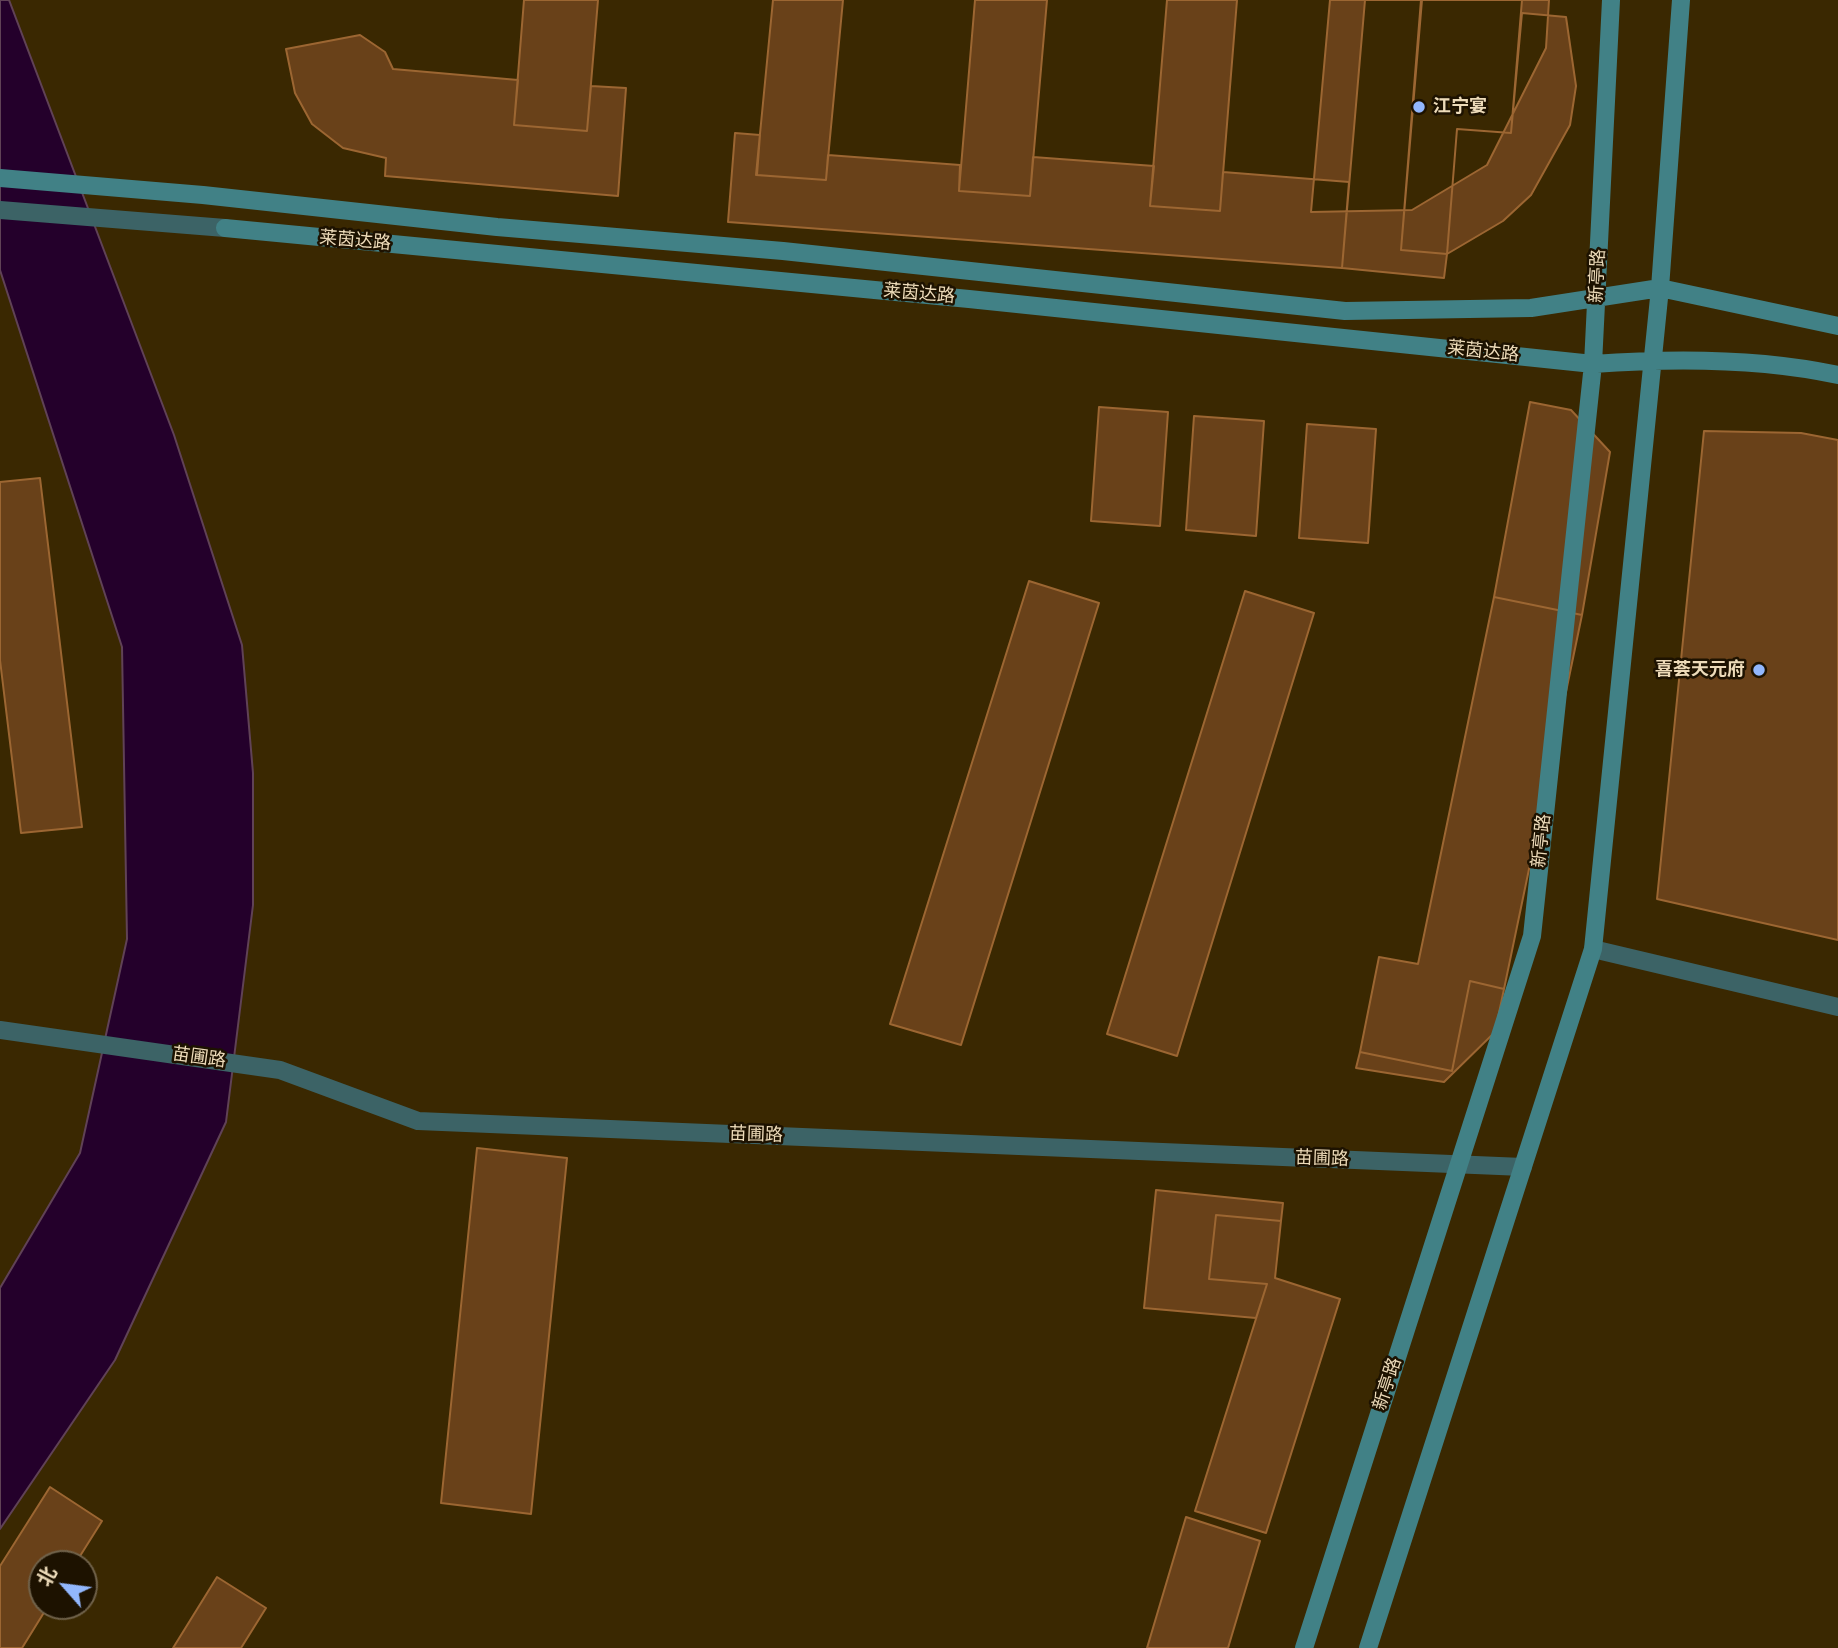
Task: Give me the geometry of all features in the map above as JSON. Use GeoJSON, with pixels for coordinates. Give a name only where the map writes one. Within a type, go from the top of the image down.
{"type":"FeatureCollection","features":[{"type":"Feature","properties":{"kind":"main road","name":"新亭路"},"geometry":{"type":"LineString","coordinates":[[1304,1648],[1532,936],[1593,364],[1611,0]]}},
{"type":"Feature","properties":{"kind":"main road"},"geometry":{"type":"LineString","coordinates":[[1368,1648],[1593,948],[1660,288],[1681,0]]}},
{"type":"Feature","properties":{"kind":"main road"},"geometry":{"type":"LineString","coordinates":[[9,179],[203,195],[497,227],[783,251],[1345,311],[1531,308],[1660,288],[1838,326]]}},
{"type":"Feature","properties":{"kind":"main road","name":"莱茵达路"},"geometry":{"type":"LineString","coordinates":[[225,228],[969,299],[1593,364],[1651,359],[1798,366],[1838,375]]}},
{"type":"Feature","properties":{"kind":"street","name":"莱茵达路"},"geometry":{"type":"LineString","coordinates":[[0,210],[225,228]]}},
{"type":"Feature","properties":{"kind":"street"},"geometry":{"type":"LineString","coordinates":[[1593,948],[1838,1007]]}},
{"type":"Feature","properties":{"kind":"street","name":"苗圃路"},"geometry":{"type":"LineString","coordinates":[[0,1030],[280,1070],[418,1121],[1523,1167]]}},
{"type":"Feature","properties":{"kind":"shaded area"},"geometry":{"type":"Polygon","coordinates":[[[0,0],[9,0],[174,435],[242,645],[253,773],[253,905],[226,1122],[115,1360],[0,1529],[0,1288],[80,1153],[127,939],[122,647],[0,270],[0,0]]]}},
{"type":"Feature","properties":{"kind":"building"},"geometry":{"type":"Polygon","coordinates":[[[524,0],[598,0],[587,131],[514,125],[524,0]]]}},
{"type":"Feature","properties":{"kind":"building"},"geometry":{"type":"Polygon","coordinates":[[[773,0],[843,0],[826,180],[756,175],[773,0]]]}},
{"type":"Feature","properties":{"kind":"building"},"geometry":{"type":"Polygon","coordinates":[[[975,0],[1047,0],[1030,196],[959,191],[975,0]]]}},
{"type":"Feature","properties":{"kind":"building"},"geometry":{"type":"Polygon","coordinates":[[[1167,0],[1237,0],[1220,211],[1150,206],[1167,0]]]}},
{"type":"Feature","properties":{"kind":"building","name":"江宁宴"},"geometry":{"type":"Polygon","coordinates":[[[1330,0],[1549,0],[1546,48],[1487,165],[1412,210],[1311,212],[1330,0]]]}},
{"type":"Feature","properties":{"kind":"building"},"geometry":{"type":"Polygon","coordinates":[[[1365,0],[1422,0],[1401,250],[1447,254],[1444,278],[1342,268],[1365,0]]]}},
{"type":"Feature","properties":{"kind":"building"},"geometry":{"type":"Polygon","coordinates":[[[1421,0],[1522,0],[1511,133],[1457,129],[1447,254],[1401,250],[1421,0]]]}},
{"type":"Feature","properties":{"kind":"building"},"geometry":{"type":"Polygon","coordinates":[[[1522,13],[1566,17],[1576,86],[1570,125],[1531,195],[1503,221],[1447,254],[1457,129],[1511,133],[1522,13]]]}},
{"type":"Feature","properties":{"kind":"building"},"geometry":{"type":"Polygon","coordinates":[[[360,35],[385,52],[393,69],[518,80],[514,125],[587,131],[591,86],[626,88],[618,196],[385,176],[386,158],[343,148],[312,124],[295,93],[286,49],[360,35]]]}},
{"type":"Feature","properties":{"kind":"building"},"geometry":{"type":"Polygon","coordinates":[[[735,133],[760,135],[757,175],[826,180],[828,155],[960,165],[959,191],[1030,196],[1033,157],[1154,166],[1150,206],[1220,211],[1223,172],[1349,182],[1342,268],[728,222],[735,133]]]}},
{"type":"Feature","properties":{"kind":"building"},"geometry":{"type":"Polygon","coordinates":[[[1530,402],[1571,410],[1610,452],[1582,615],[1494,597],[1530,402]]]}},
{"type":"Feature","properties":{"kind":"building"},"geometry":{"type":"Polygon","coordinates":[[[1099,407],[1168,412],[1160,526],[1091,521],[1099,407]]]}},
{"type":"Feature","properties":{"kind":"building"},"geometry":{"type":"Polygon","coordinates":[[[1194,416],[1264,421],[1256,536],[1186,530],[1194,416]]]}},
{"type":"Feature","properties":{"kind":"building"},"geometry":{"type":"Polygon","coordinates":[[[1307,424],[1376,429],[1368,543],[1299,538],[1307,424]]]}},
{"type":"Feature","properties":{"kind":"building","name":"喜荟天元府"},"geometry":{"type":"Polygon","coordinates":[[[1704,431],[1801,433],[1838,440],[1838,940],[1657,899],[1704,431]]]}},
{"type":"Feature","properties":{"kind":"building"},"geometry":{"type":"Polygon","coordinates":[[[40,478],[82,827],[21,833],[0,660],[0,482],[40,478]]]}},
{"type":"Feature","properties":{"kind":"building"},"geometry":{"type":"Polygon","coordinates":[[[1029,581],[1099,603],[961,1045],[890,1024],[1029,581]]]}},
{"type":"Feature","properties":{"kind":"building"},"geometry":{"type":"Polygon","coordinates":[[[1245,591],[1314,613],[1177,1056],[1107,1034],[1245,591]]]}},
{"type":"Feature","properties":{"kind":"building"},"geometry":{"type":"Polygon","coordinates":[[[1494,597],[1582,615],[1504,989],[1470,981],[1452,1071],[1360,1052],[1379,957],[1418,964],[1494,597]]]}},
{"type":"Feature","properties":{"kind":"building"},"geometry":{"type":"Polygon","coordinates":[[[1470,981],[1504,989],[1495,1032],[1444,1082],[1356,1068],[1360,1052],[1452,1071],[1470,981]]]}},
{"type":"Feature","properties":{"kind":"building"},"geometry":{"type":"Polygon","coordinates":[[[477,1148],[567,1158],[531,1514],[441,1503],[477,1148]]]}},
{"type":"Feature","properties":{"kind":"building"},"geometry":{"type":"Polygon","coordinates":[[[1156,1190],[1283,1203],[1281,1221],[1216,1215],[1209,1279],[1267,1284],[1256,1318],[1144,1308],[1156,1190]]]}},
{"type":"Feature","properties":{"kind":"building"},"geometry":{"type":"Polygon","coordinates":[[[1216,1215],[1281,1221],[1275,1278],[1340,1299],[1266,1533],[1195,1511],[1267,1284],[1209,1279],[1216,1215]]]}},
{"type":"Feature","properties":{"kind":"building"},"geometry":{"type":"Polygon","coordinates":[[[50,1487],[102,1521],[84,1550],[28,1550],[28,1620],[39,1620],[22,1648],[0,1648],[0,1566],[50,1487]]]}},
{"type":"Feature","properties":{"kind":"building"},"geometry":{"type":"Polygon","coordinates":[[[1186,1517],[1260,1541],[1228,1648],[1147,1648],[1186,1517]]]}},
{"type":"Feature","properties":{"kind":"building"},"geometry":{"type":"Polygon","coordinates":[[[217,1577],[266,1608],[241,1648],[173,1648],[217,1577]]]}},
{"type":"Feature","properties":{"kind":"place","name":"江宁宴"},"geometry":{"type":"Point","coordinates":[1419,107]}},
{"type":"Feature","properties":{"kind":"place","name":"喜荟天元府"},"geometry":{"type":"Point","coordinates":[1759,670]}}]}
